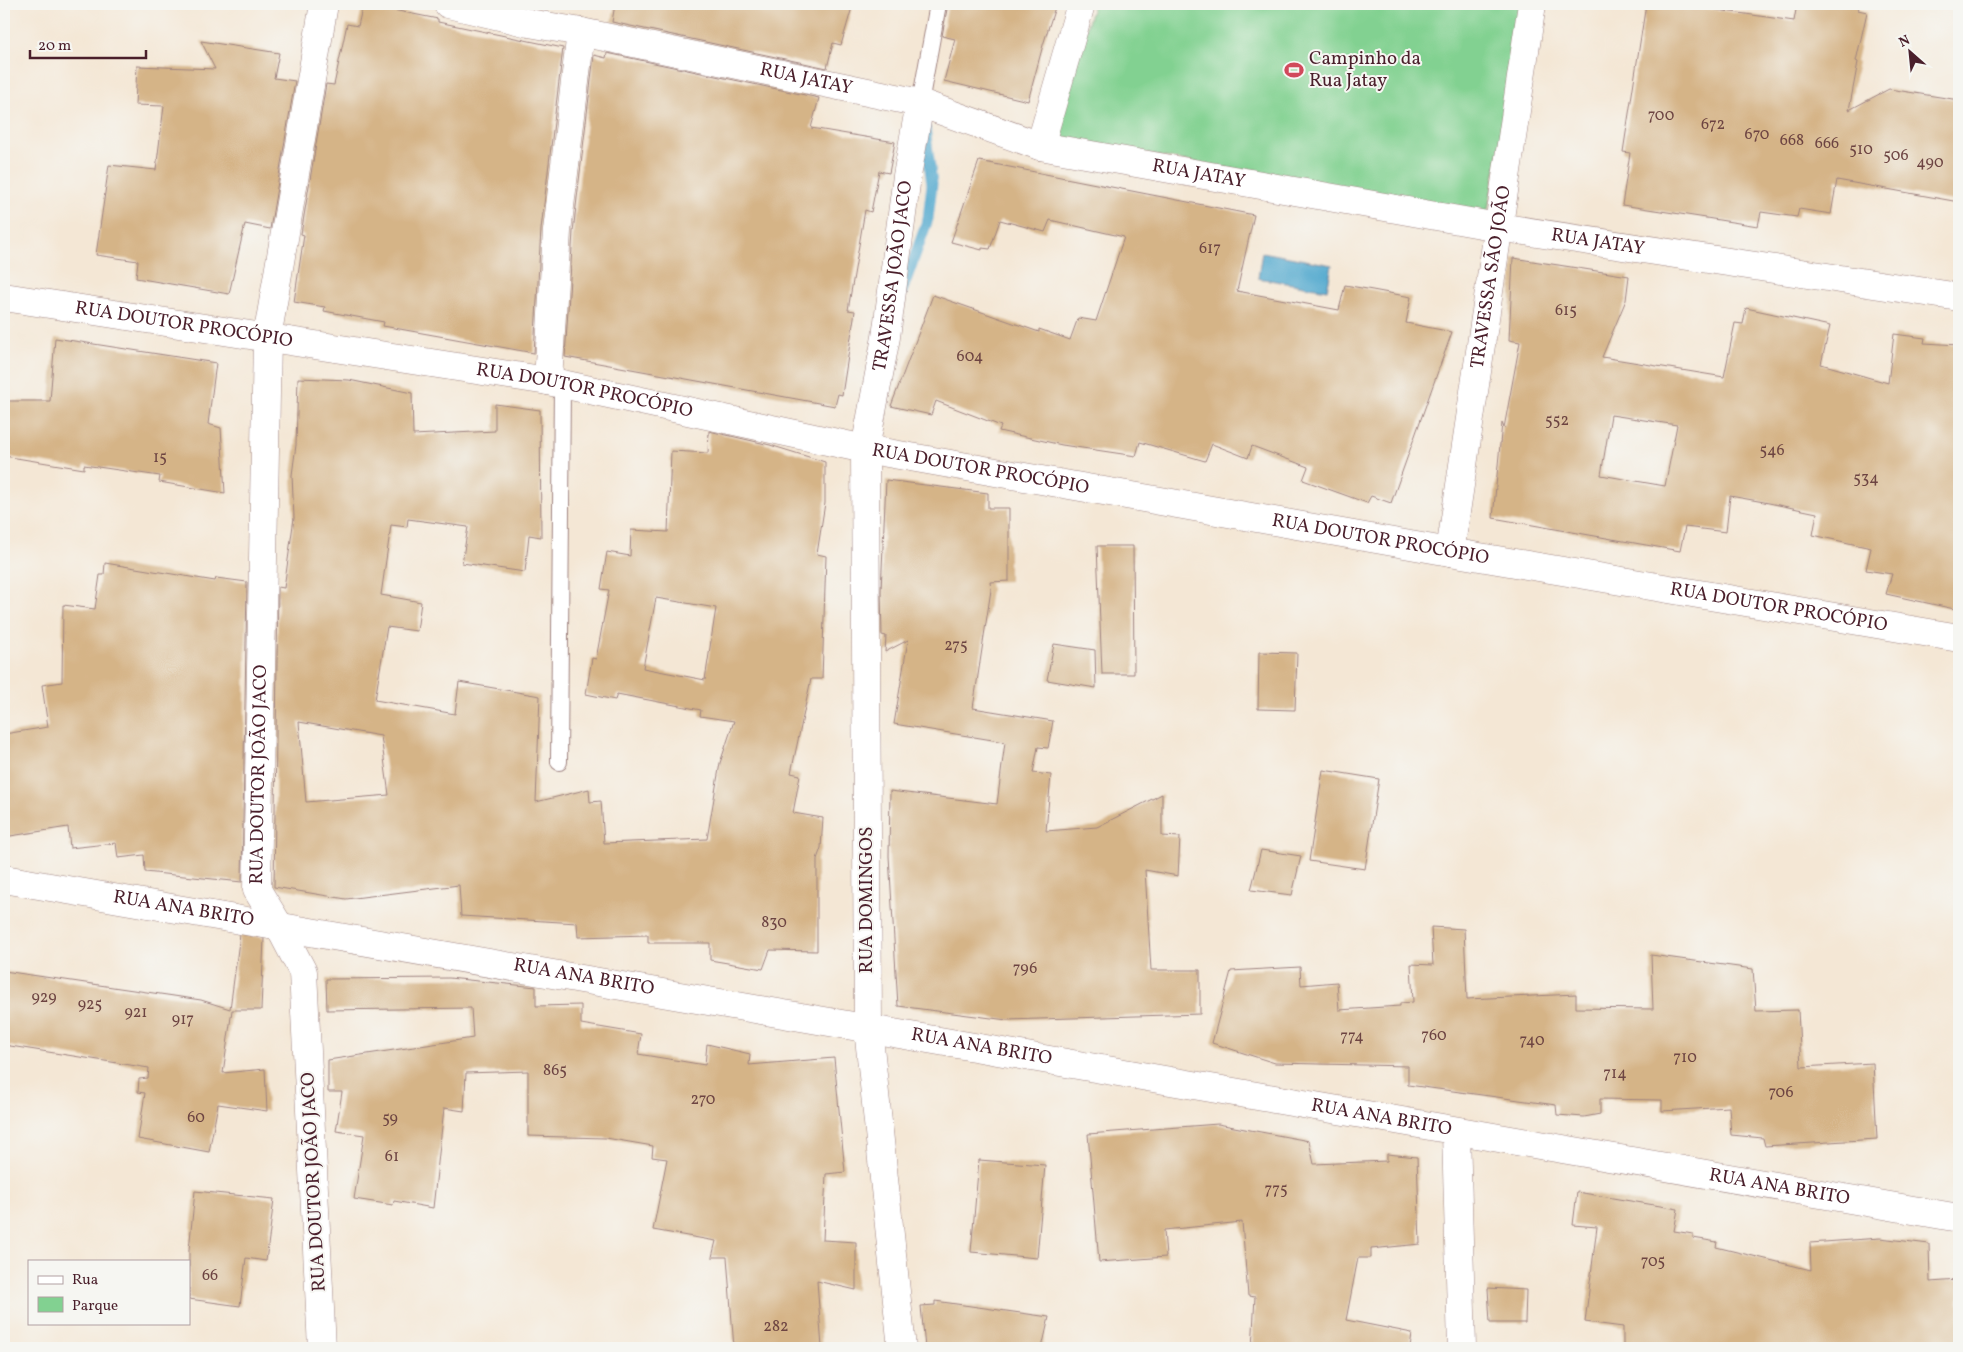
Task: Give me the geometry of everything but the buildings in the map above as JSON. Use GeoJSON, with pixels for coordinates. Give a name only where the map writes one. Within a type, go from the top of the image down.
{"type":"FeatureCollection","features":[{"type":"Feature","properties":{"kind":"street","name":"RUA DOUTOR JOÃO JACO"},"geometry":{"type":"LineString","coordinates":[[322,1348],[303,972],[278,924],[257,890],[267,338],[324,4]]}},
{"type":"Feature","properties":{"kind":"street","name":"RUA JATAY"},"geometry":{"type":"LineString","coordinates":[[448,4],[530,14],[581,32],[920,103],[1040,146],[1498,227],[1959,297]]}},
{"type":"Feature","properties":{"kind":"street"},"geometry":{"type":"LineString","coordinates":[[1040,146],[1081,4]]}},
{"type":"Feature","properties":{"kind":"street","name":"TRAVESSA SÃO JOÃO"},"geometry":{"type":"LineString","coordinates":[[1450,552],[1532,4]]}},
{"type":"Feature","properties":{"kind":"street"},"geometry":{"type":"LineString","coordinates":[[555,382],[557,231],[581,32]]}},
{"type":"Feature","properties":{"kind":"street","name":"TRAVESSA JOÃO JACO"},"geometry":{"type":"LineString","coordinates":[[865,449],[886,337],[907,176],[920,103]]}},
{"type":"Feature","properties":{"kind":"street","name":"RUA DOUTOR PROCÓPIO"},"geometry":{"type":"LineString","coordinates":[[4,297],[555,382],[865,449],[1450,552],[1959,638]]}},
{"type":"Feature","properties":{"kind":"street","name":"RUA DOMINGOS"},"geometry":{"type":"LineString","coordinates":[[865,449],[868,1028],[902,1348]]}},
{"type":"Feature","properties":{"kind":"street","name":"RUA ANA BRITO"},"geometry":{"type":"LineString","coordinates":[[4,879],[278,924],[1456,1133],[1959,1218]]}},
{"type":"Feature","properties":{"kind":"street"},"geometry":{"type":"LineString","coordinates":[[1456,1133],[1462,1348]]}},
{"type":"Feature","properties":{"kind":"lane"},"geometry":{"type":"LineString","coordinates":[[920,103],[938,4]]}},
{"type":"Feature","properties":{"kind":"lane"},"geometry":{"type":"LineString","coordinates":[[555,382],[559,762]]}},
{"type":"Feature","properties":{"kind":"green space","name":"Campinho da Rua Jatay"},"geometry":{"type":"Polygon","coordinates":[[[1094,4],[1528,4],[1487,214],[1051,137],[1094,4]]]}},
{"type":"Feature","properties":{"kind":"water"},"geometry":{"type":"Polygon","coordinates":[[[1262,252],[1332,265],[1327,290],[1258,278],[1262,252]]]}},
{"type":"Feature","properties":{"kind":"waterway"},"geometry":{"type":"LineString","coordinates":[[902,292],[928,219],[932,184],[925,128]]}},
{"type":"Feature","properties":{"kind":"place","name":"Campinho da Rua Jatay"},"geometry":{"type":"Point","coordinates":[1294,70]}}]}
